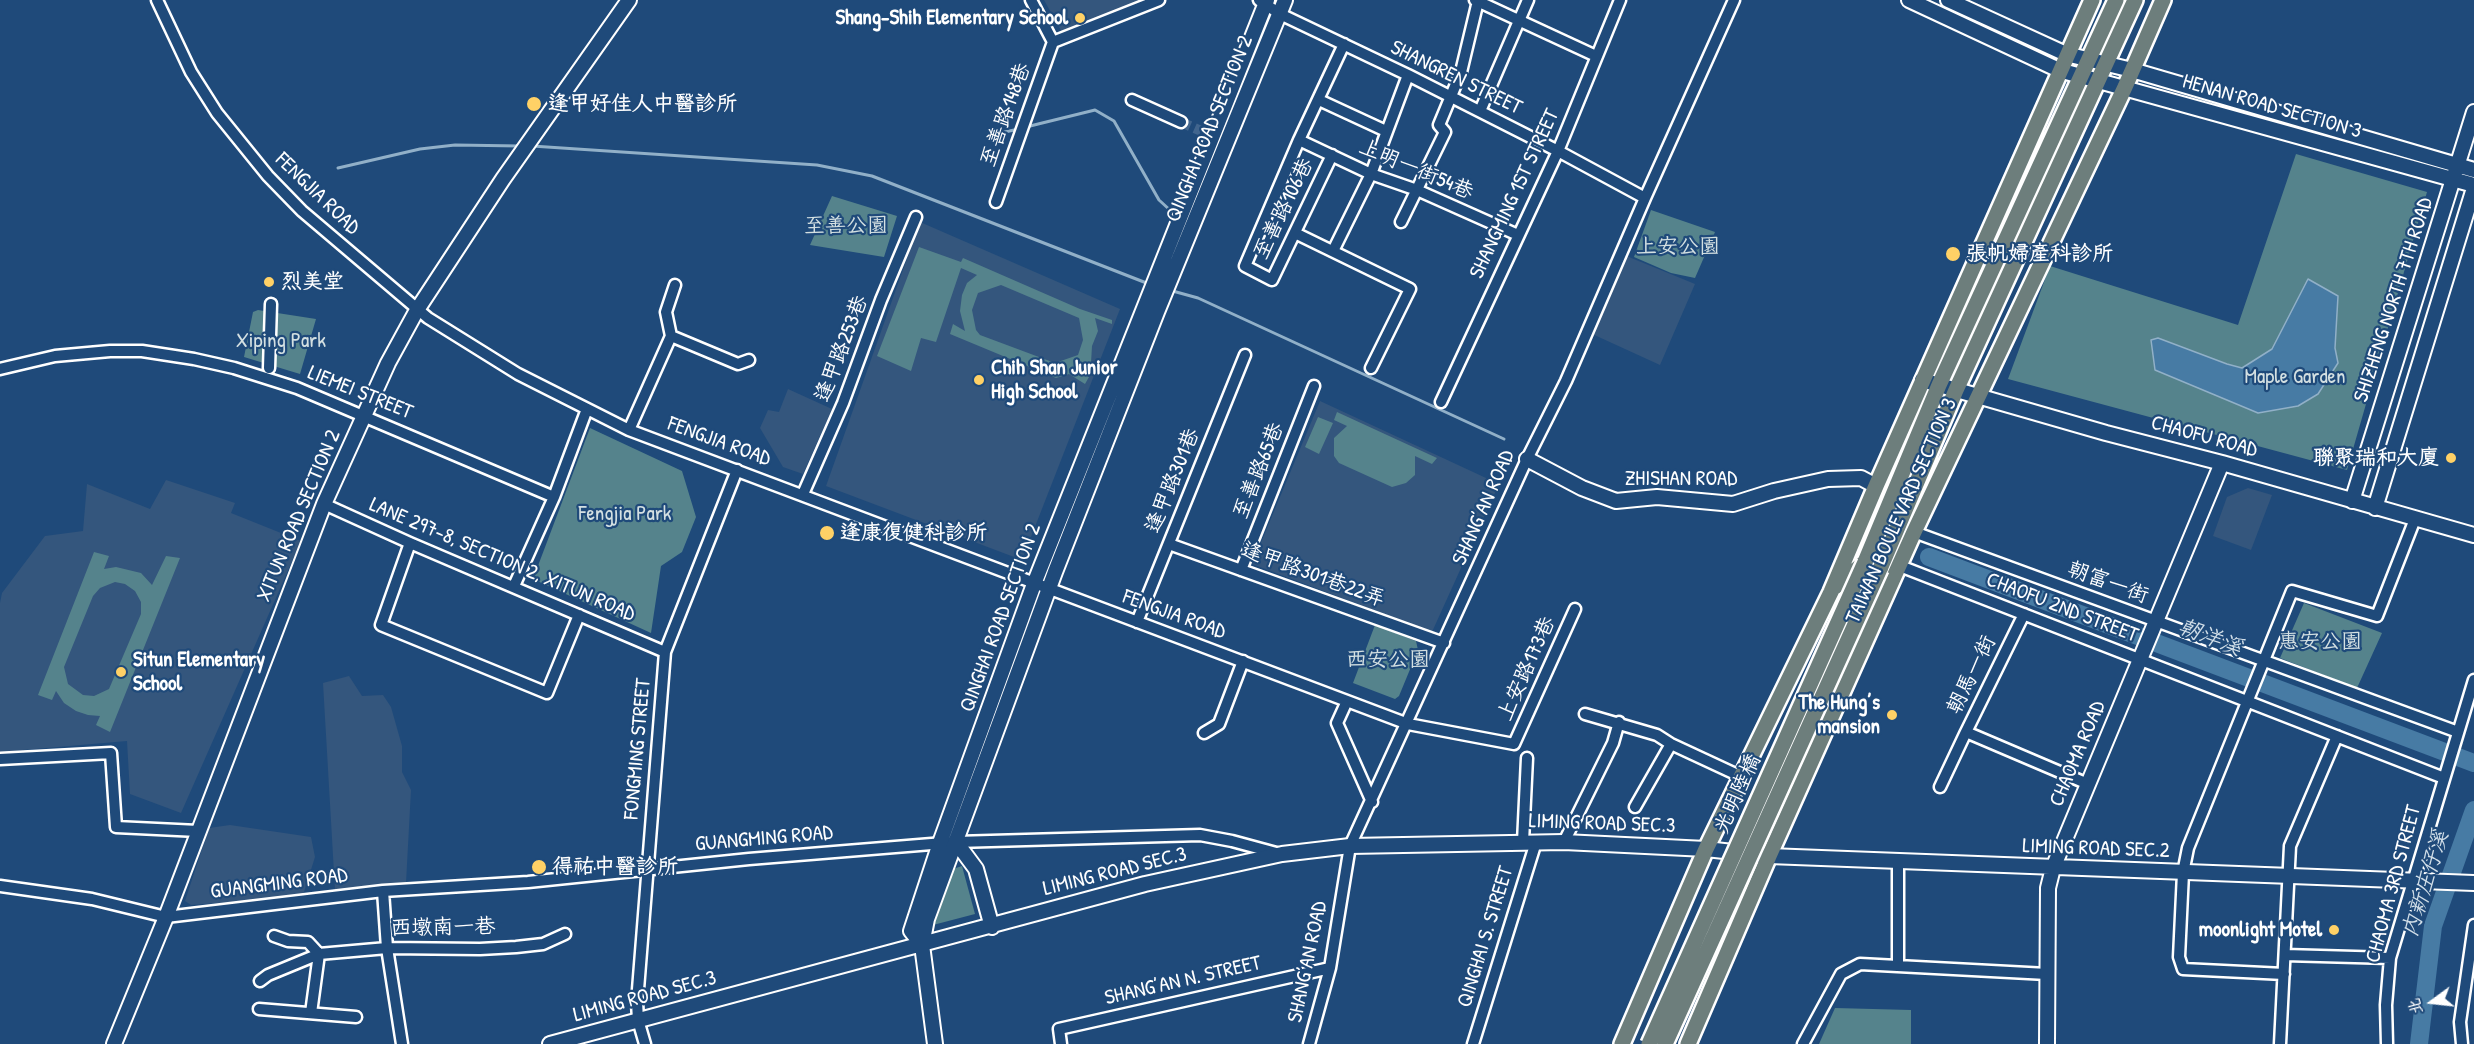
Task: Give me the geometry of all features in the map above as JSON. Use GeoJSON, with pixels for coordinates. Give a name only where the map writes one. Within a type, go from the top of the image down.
{"type":"FeatureCollection","features":[{"type":"Feature","properties":{"kind":"main road","name":"TAIWAN BOULEVARD SECTION 3"},"geometry":{"type":"LineString","coordinates":[[1622,1044],[1706,849],[1831,592],[1922,380],[2092,0]]}},
{"type":"Feature","properties":{"kind":"main road","name":"TAIWAN BOULEVARD SECTION 3"},"geometry":{"type":"LineString","coordinates":[[1865,562],[1939,385],[2116,0]]}},
{"type":"Feature","properties":{"kind":"main road","name":"TAIWAN BOULEVARD SECTION 3"},"geometry":{"type":"LineString","coordinates":[[1880,569],[1956,390],[2135,0]]}},
{"type":"Feature","properties":{"kind":"main road","name":"TAIWAN BOULEVARD SECTION 3"},"geometry":{"type":"LineString","coordinates":[[1688,1044],[1768,856],[1914,532],[2125,87],[2163,0]]}},
{"type":"Feature","properties":{"kind":"main road"},"geometry":{"type":"LineString","coordinates":[[1831,592],[1865,562]]}},
{"type":"Feature","properties":{"kind":"main road","name":"光明陸橋"},"geometry":{"type":"LineString","coordinates":[[1648,1044],[1865,562]]}},
{"type":"Feature","properties":{"kind":"main road","name":"光明陸橋"},"geometry":{"type":"LineString","coordinates":[[1665,1044],[1880,569]]}},
{"type":"Feature","properties":{"kind":"street","name":"FENGJIA ROAD"},"geometry":{"type":"LineString","coordinates":[[157,0],[191,72],[235,137],[302,211],[417,310],[509,369],[629,430],[1408,724]]}},
{"type":"Feature","properties":{"kind":"street","name":"XITUN ROAD SECTION 2"},"geometry":{"type":"LineString","coordinates":[[114,1044],[166,917],[324,504],[388,363],[417,310],[520,156],[629,0]]}},
{"type":"Feature","properties":{"kind":"street"},"geometry":{"type":"LineString","coordinates":[[1031,0],[1053,42],[1160,0]]}},
{"type":"Feature","properties":{"kind":"street","name":"QINGHAI ROAD SECTION 2"},"geometry":{"type":"LineString","coordinates":[[1168,270],[1286,0]]}},
{"type":"Feature","properties":{"kind":"street"},"geometry":{"type":"LineString","coordinates":[[1480,111],[1528,0]]}},
{"type":"Feature","properties":{"kind":"street","name":"SHANGMING 1ST STREET"},"geometry":{"type":"LineString","coordinates":[[1441,402],[1558,150],[1620,0]]}},
{"type":"Feature","properties":{"kind":"street","name":"SHANG’AN ROAD"},"geometry":{"type":"LineString","coordinates":[[1309,1044],[1330,968],[1350,846],[1408,724],[1527,459],[1566,381],[1644,198],[1734,0]]}},
{"type":"Feature","properties":{"kind":"street","name":"HENAN ROAD SECTION 3"},"geometry":{"type":"LineString","coordinates":[[1909,0],[2059,70],[2474,186]]}},
{"type":"Feature","properties":{"kind":"street","name":"HENAN ROAD SECTION 3"},"geometry":{"type":"LineString","coordinates":[[1948,0],[2066,54],[2132,70],[2474,170]]}},
{"type":"Feature","properties":{"kind":"street"},"geometry":{"type":"LineString","coordinates":[[1401,222],[1445,132],[1439,126],[1468,46],[1476,1],[1596,56]]}},
{"type":"Feature","properties":{"kind":"street","name":"QINGHAI ROAD SECTION 2"},"geometry":{"type":"LineString","coordinates":[[1168,270],[1207,134],[1264,2]]}},
{"type":"Feature","properties":{"kind":"street","name":"SHANGREN STREET"},"geometry":{"type":"LineString","coordinates":[[1264,2],[1280,14],[1558,150],[1644,198]]}},
{"type":"Feature","properties":{"kind":"street","name":"至善路148巷"},"geometry":{"type":"LineString","coordinates":[[996,202],[1053,42]]}},
{"type":"Feature","properties":{"kind":"street"},"geometry":{"type":"LineString","coordinates":[[1299,140],[1344,44]]}},
{"type":"Feature","properties":{"kind":"street"},"geometry":{"type":"LineString","coordinates":[[1333,251],[1371,174],[1408,75]]}},
{"type":"Feature","properties":{"kind":"street"},"geometry":{"type":"LineString","coordinates":[[1132,100],[1181,122]]}},
{"type":"Feature","properties":{"kind":"street"},"geometry":{"type":"LineString","coordinates":[[1319,100],[1386,131]]}},
{"type":"Feature","properties":{"kind":"street","name":"SHIZHENG NORTH 7TH ROAD"},"geometry":{"type":"LineString","coordinates":[[2352,501],[2474,112]]}},
{"type":"Feature","properties":{"kind":"street","name":"上明一街54巷"},"geometry":{"type":"LineString","coordinates":[[1299,140],[1371,174],[1417,190],[1518,235]]}},
{"type":"Feature","properties":{"kind":"street","name":"至善路106巷"},"geometry":{"type":"LineString","coordinates":[[1299,140],[1245,266],[1272,280],[1332,155]]}},
{"type":"Feature","properties":{"kind":"street"},"geometry":{"type":"LineString","coordinates":[[2375,508],[2474,186]]}},
{"type":"Feature","properties":{"kind":"street","name":"逢甲路253巷"},"geometry":{"type":"LineString","coordinates":[[803,494],[843,403],[881,300],[916,217]]}},
{"type":"Feature","properties":{"kind":"street"},"geometry":{"type":"LineString","coordinates":[[1295,233],[1410,289],[1371,368]]}},
{"type":"Feature","properties":{"kind":"street"},"geometry":{"type":"LineString","coordinates":[[1151,310],[1168,270]]}},
{"type":"Feature","properties":{"kind":"street"},"geometry":{"type":"LineString","coordinates":[[629,430],[671,336],[666,312],[675,285]]}},
{"type":"Feature","properties":{"kind":"street"},"geometry":{"type":"LineString","coordinates":[[269,368],[271,304]]}},
{"type":"Feature","properties":{"kind":"street","name":"QINGHAI ROAD SECTION 2"},"geometry":{"type":"LineString","coordinates":[[922,945],[911,931],[940,843],[1034,584],[1151,310]]}},
{"type":"Feature","properties":{"kind":"street","name":"QINGHAI ROAD SECTION 2"},"geometry":{"type":"LineString","coordinates":[[935,1044],[922,945],[924,928],[1151,310]]}},
{"type":"Feature","properties":{"kind":"street"},"geometry":{"type":"LineString","coordinates":[[671,336],[738,364],[749,360]]}},
{"type":"Feature","properties":{"kind":"street","name":"LIEMEI STREET"},"geometry":{"type":"LineString","coordinates":[[0,369],[55,356],[110,351],[142,351],[194,359],[266,377],[554,497]]}},
{"type":"Feature","properties":{"kind":"street","name":"逢甲路301巷"},"geometry":{"type":"LineString","coordinates":[[1137,622],[1245,355]]}},
{"type":"Feature","properties":{"kind":"street","name":"CHAOFU ROAD"},"geometry":{"type":"LineString","coordinates":[[1922,380],[2474,535]]}},
{"type":"Feature","properties":{"kind":"street","name":"至善路65巷"},"geometry":{"type":"LineString","coordinates":[[1241,570],[1314,386]]}},
{"type":"Feature","properties":{"kind":"street"},"geometry":{"type":"LineString","coordinates":[[514,586],[554,497],[587,409]]}},
{"type":"Feature","properties":{"kind":"street","name":"ZHISHAN ROAD"},"geometry":{"type":"LineString","coordinates":[[1527,459],[1582,488],[1616,501],[1657,497],[1733,504],[1774,491],[1828,479],[1861,478],[1876,486]]}},
{"type":"Feature","properties":{"kind":"street"},"geometry":{"type":"LineString","coordinates":[[2157,621],[2222,463]]}},
{"type":"Feature","properties":{"kind":"street","name":"FONGMING STREET"},"geometry":{"type":"LineString","coordinates":[[645,1044],[638,1020],[637,1002],[665,652],[737,470]]}},
{"type":"Feature","properties":{"kind":"street","name":"LANE 297-8, SECTION 2, XITUN ROAD"},"geometry":{"type":"LineString","coordinates":[[324,504],[665,652]]}},
{"type":"Feature","properties":{"kind":"street"},"geometry":{"type":"LineString","coordinates":[[2284,974],[2183,969],[2179,957],[2183,873],[2188,848],[2292,591],[2377,616],[2415,519]]}},
{"type":"Feature","properties":{"kind":"street","name":"朝富一街"},"geometry":{"type":"LineString","coordinates":[[1914,532],[2264,661],[2457,736]]}},
{"type":"Feature","properties":{"kind":"street"},"geometry":{"type":"LineString","coordinates":[[410,543],[381,625],[547,693],[579,615]]}},
{"type":"Feature","properties":{"kind":"street","name":"逢甲路301巷22弄"},"geometry":{"type":"LineString","coordinates":[[1169,544],[1444,643]]}},
{"type":"Feature","properties":{"kind":"street","name":"CHAOFU 2ND STREET"},"geometry":{"type":"LineString","coordinates":[[1900,566],[2337,736],[2445,775]]}},
{"type":"Feature","properties":{"kind":"street","name":"上安路173巷"},"geometry":{"type":"LineString","coordinates":[[1408,724],[1514,744],[1575,609]]}},
{"type":"Feature","properties":{"kind":"street","name":"朝馬一街"},"geometry":{"type":"LineString","coordinates":[[2024,614],[1966,732],[2088,784]]}},
{"type":"Feature","properties":{"kind":"street","name":"CHAOMA ROAD"},"geometry":{"type":"LineString","coordinates":[[2047,1044],[2048,888],[2053,868],[2157,621]]}},
{"type":"Feature","properties":{"kind":"street"},"geometry":{"type":"LineString","coordinates":[[1204,733],[1219,724],[1243,661]]}},
{"type":"Feature","properties":{"kind":"street"},"geometry":{"type":"LineString","coordinates":[[2457,736],[2474,680]]}},
{"type":"Feature","properties":{"kind":"street"},"geometry":{"type":"LineString","coordinates":[[1347,701],[1337,723],[1372,802]]}},
{"type":"Feature","properties":{"kind":"street"},"geometry":{"type":"LineString","coordinates":[[1585,714],[1619,722],[1657,735],[1671,744],[1742,777]]}},
{"type":"Feature","properties":{"kind":"street"},"geometry":{"type":"LineString","coordinates":[[1564,842],[1613,743],[1619,722]]}},
{"type":"Feature","properties":{"kind":"street"},"geometry":{"type":"LineString","coordinates":[[1940,787],[1966,732]]}},
{"type":"Feature","properties":{"kind":"street"},"geometry":{"type":"LineString","coordinates":[[2280,1044],[2290,846],[2337,736]]}},
{"type":"Feature","properties":{"kind":"street","name":"CHAOMA 3RD STREET"},"geometry":{"type":"LineString","coordinates":[[2387,1044],[2386,1005],[2390,958],[2417,881],[2457,736]]}},
{"type":"Feature","properties":{"kind":"street"},"geometry":{"type":"LineString","coordinates":[[1635,807],[1671,744]]}},
{"type":"Feature","properties":{"kind":"street"},"geometry":{"type":"LineString","coordinates":[[0,759],[111,753],[116,828],[198,831]]}},
{"type":"Feature","properties":{"kind":"street","name":"QINGHAI S. STREET"},"geometry":{"type":"LineString","coordinates":[[1473,1044],[1530,842],[1527,758]]}},
{"type":"Feature","properties":{"kind":"street","name":"GUANGMING ROAD"},"geometry":{"type":"LineString","coordinates":[[0,886],[92,899],[166,917],[383,891],[528,882],[956,842],[1200,835],[1282,854]]}},
{"type":"Feature","properties":{"kind":"street"},"geometry":{"type":"LineString","coordinates":[[956,842],[976,869],[992,927]]}},
{"type":"Feature","properties":{"kind":"street","name":"LIMING ROAD SEC.3"},"geometry":{"type":"LineString","coordinates":[[550,1044],[1145,885],[1282,854],[1350,846],[1564,842],[1706,849],[1768,856]]}},
{"type":"Feature","properties":{"kind":"street","name":"LIMING ROAD SEC.2"},"geometry":{"type":"LineString","coordinates":[[1768,856],[2289,877],[2474,882]]}},
{"type":"Feature","properties":{"kind":"street"},"geometry":{"type":"LineString","coordinates":[[1898,861],[1898,964]]}},
{"type":"Feature","properties":{"kind":"street"},"geometry":{"type":"LineString","coordinates":[[383,891],[387,948],[402,1044]]}},
{"type":"Feature","properties":{"kind":"street"},"geometry":{"type":"LineString","coordinates":[[2462,1044],[2460,1022],[2474,925]]}},
{"type":"Feature","properties":{"kind":"street","name":"西墩南一巷"},"geometry":{"type":"LineString","coordinates":[[260,981],[268,975],[320,954],[387,948],[480,949],[543,944],[565,934]]}},
{"type":"Feature","properties":{"kind":"street"},"geometry":{"type":"LineString","coordinates":[[274,936],[288,941],[308,942],[320,954],[311,1013]]}},
{"type":"Feature","properties":{"kind":"street"},"geometry":{"type":"LineString","coordinates":[[2285,955],[2390,958]]}},
{"type":"Feature","properties":{"kind":"street"},"geometry":{"type":"LineString","coordinates":[[1803,1044],[1841,974],[1860,964],[1898,964],[2047,974]]}},
{"type":"Feature","properties":{"kind":"street","name":"SHANG’AN N. STREET"},"geometry":{"type":"LineString","coordinates":[[1061,1044],[1059,1029],[1330,968]]}},
{"type":"Feature","properties":{"kind":"street"},"geometry":{"type":"LineString","coordinates":[[259,1009],[356,1017]]}},
{"type":"Feature","properties":{"kind":"shaded area","name":"Shang-Shih Elementary School"},"geometry":{"type":"Polygon","coordinates":[[[1044,0],[1149,0],[1064,36],[1044,0]]]}},
{"type":"Feature","properties":{"kind":"shaded area","name":"Chih Shan Junior High School"},"geometry":{"type":"Polygon","coordinates":[[[920,222],[1120,309],[1022,560],[826,486],[920,222]]]}},
{"type":"Feature","properties":{"kind":"shaded area"},"geometry":{"type":"Polygon","coordinates":[[[1624,255],[1695,284],[1660,365],[1590,333],[1624,255]]]}},
{"type":"Feature","properties":{"kind":"shaded area"},"geometry":{"type":"Polygon","coordinates":[[[2308,279],[2338,296],[2335,348],[2338,363],[2318,394],[2298,406],[2258,413],[2155,370],[2151,340],[2158,338],[2242,368],[2272,349],[2308,279]]]}},
{"type":"Feature","properties":{"kind":"shaded area"},"geometry":{"type":"Polygon","coordinates":[[[788,389],[832,409],[803,474],[783,467],[760,428],[768,410],[779,412],[788,389]]]}},
{"type":"Feature","properties":{"kind":"shaded area"},"geometry":{"type":"Polygon","coordinates":[[[1320,401],[1499,484],[1432,632],[1252,564],[1320,401]]]}},
{"type":"Feature","properties":{"kind":"shaded area","name":"Situn Elementary School"},"geometry":{"type":"Polygon","coordinates":[[[166,480],[235,503],[231,513],[301,541],[181,813],[130,794],[127,741],[0,752],[0,603],[2,593],[45,536],[83,531],[87,484],[150,509],[166,480]]]}},
{"type":"Feature","properties":{"kind":"shaded area"},"geometry":{"type":"Polygon","coordinates":[[[2248,488],[2272,495],[2251,550],[2213,536],[2227,497],[2248,488]]]}},
{"type":"Feature","properties":{"kind":"shaded area"},"geometry":{"type":"Polygon","coordinates":[[[349,676],[362,696],[383,695],[391,707],[402,746],[402,772],[411,790],[406,883],[335,890],[323,683],[349,676]]]}},
{"type":"Feature","properties":{"kind":"shaded area"},"geometry":{"type":"Polygon","coordinates":[[[230,825],[311,837],[315,857],[304,892],[299,897],[191,905],[185,901],[209,828],[230,825]]]}},
{"type":"Feature","properties":{"kind":"green space","name":"Maple Garden"},"geometry":{"type":"Polygon","coordinates":[[[2296,154],[2427,192],[2347,470],[2008,379],[2050,266],[2238,325],[2296,154]]]}},
{"type":"Feature","properties":{"kind":"green space","name":"至善公園"},"geometry":{"type":"Polygon","coordinates":[[[832,196],[897,216],[884,257],[810,245],[832,196]]]}},
{"type":"Feature","properties":{"kind":"green space","name":"上安公園"},"geometry":{"type":"Polygon","coordinates":[[[1651,210],[1715,232],[1695,278],[1671,273],[1634,257],[1651,210]]]}},
{"type":"Feature","properties":{"kind":"green space"},"geometry":{"type":"Polygon","coordinates":[[[919,247],[961,262],[963,258],[1080,309],[1112,320],[1112,324],[1095,318],[1098,331],[1092,346],[1091,363],[1077,372],[1089,377],[1085,384],[1069,374],[1056,378],[950,334],[953,324],[965,331],[960,311],[962,295],[967,283],[977,275],[961,268],[936,342],[921,338],[911,371],[877,356],[919,247]],[[1001,285],[978,293],[972,310],[976,330],[980,335],[1055,363],[1078,355],[1083,340],[1079,318],[1001,285]]]}},
{"type":"Feature","properties":{"kind":"green space","name":"Xiping Park"},"geometry":{"type":"Polygon","coordinates":[[[258,310],[316,319],[300,374],[244,357],[253,312],[258,310]]]}},
{"type":"Feature","properties":{"kind":"green space"},"geometry":{"type":"Polygon","coordinates":[[[1337,412],[1437,458],[1432,464],[1415,456],[1415,475],[1406,483],[1392,487],[1339,463],[1334,456],[1334,438],[1347,426],[1334,420],[1337,412]]]}},
{"type":"Feature","properties":{"kind":"green space"},"geometry":{"type":"Polygon","coordinates":[[[1318,417],[1333,423],[1319,454],[1305,447],[1318,417]]]}},
{"type":"Feature","properties":{"kind":"green space","name":"Fengjia Park"},"geometry":{"type":"Polygon","coordinates":[[[590,428],[682,471],[696,517],[682,552],[661,566],[651,633],[533,579],[590,428]]]}},
{"type":"Feature","properties":{"kind":"green space"},"geometry":{"type":"Polygon","coordinates":[[[94,552],[109,556],[104,569],[116,567],[141,573],[152,585],[166,556],[180,558],[110,732],[96,725],[100,716],[76,711],[64,703],[56,691],[52,700],[38,695],[94,552]],[[115,582],[100,588],[93,596],[64,667],[68,684],[83,695],[94,696],[109,689],[141,614],[141,602],[135,591],[125,584],[115,582]]]}},
{"type":"Feature","properties":{"kind":"green space","name":"惠安公園"},"geometry":{"type":"Polygon","coordinates":[[[2304,603],[2382,633],[2357,688],[2280,658],[2304,603]]]}},
{"type":"Feature","properties":{"kind":"green space","name":"西安公園"},"geometry":{"type":"Polygon","coordinates":[[[1375,625],[1416,641],[1418,650],[1399,696],[1395,699],[1353,683],[1375,625]]]}},
{"type":"Feature","properties":{"kind":"green space"},"geometry":{"type":"Polygon","coordinates":[[[962,866],[975,914],[933,925],[953,869],[962,866]]]}},
{"type":"Feature","properties":{"kind":"green space"},"geometry":{"type":"Polygon","coordinates":[[[1835,1008],[1911,1010],[1911,1044],[1819,1044],[1835,1008]]]}},
{"type":"Feature","properties":{"kind":"waterway"},"geometry":{"type":"LineString","coordinates":[[1026,127],[1095,110],[1114,121],[1159,200],[1171,211]]}},
{"type":"Feature","properties":{"kind":"waterway"},"geometry":{"type":"LineString","coordinates":[[995,134],[1019,129]]}},
{"type":"Feature","properties":{"kind":"waterway"},"geometry":{"type":"LineString","coordinates":[[338,168],[420,149],[455,145],[520,146]]}},
{"type":"Feature","properties":{"kind":"waterway"},"geometry":{"type":"LineString","coordinates":[[532,146],[817,165],[872,176],[1149,284]]}},
{"type":"Feature","properties":{"kind":"waterway"},"geometry":{"type":"LineString","coordinates":[[1169,290],[1198,298],[1504,439]]}},
{"type":"Feature","properties":{"kind":"waterway","name":"朝洋溪"},"geometry":{"type":"LineString","coordinates":[[1929,557],[2474,763]]}},
{"type":"Feature","properties":{"kind":"waterway","name":"內新庄仔溪"},"geometry":{"type":"LineString","coordinates":[[2419,1044],[2433,926],[2474,810]]}},
{"type":"Feature","properties":{"kind":"tunnel"},"geometry":{"type":"LineString","coordinates":[[1181,122],[1201,131]]}},
{"type":"Feature","properties":{"kind":"place","name":"Shang-Shih Elementary School"},"geometry":{"type":"Point","coordinates":[1080,18]}},
{"type":"Feature","properties":{"kind":"place","name":"逢甲好佳人中醫診所"},"geometry":{"type":"Point","coordinates":[534,104]}},
{"type":"Feature","properties":{"kind":"place","name":"張帆婦產科診所"},"geometry":{"type":"Point","coordinates":[1953,254]}},
{"type":"Feature","properties":{"kind":"place","name":"烈美堂"},"geometry":{"type":"Point","coordinates":[269,282]}},
{"type":"Feature","properties":{"kind":"place","name":"Chih Shan Junior High School"},"geometry":{"type":"Point","coordinates":[979,380]}},
{"type":"Feature","properties":{"kind":"place","name":"聯聚瑞和大廈"},"geometry":{"type":"Point","coordinates":[2451,458]}},
{"type":"Feature","properties":{"kind":"place","name":"逢康復健科診所"},"geometry":{"type":"Point","coordinates":[827,533]}},
{"type":"Feature","properties":{"kind":"place","name":"Situn Elementary School"},"geometry":{"type":"Point","coordinates":[121,672]}},
{"type":"Feature","properties":{"kind":"place","name":"The Hung’s mansion"},"geometry":{"type":"Point","coordinates":[1892,715]}},
{"type":"Feature","properties":{"kind":"place","name":"得祐中醫診所"},"geometry":{"type":"Point","coordinates":[539,867]}},
{"type":"Feature","properties":{"kind":"place","name":"moonlight Motel"},"geometry":{"type":"Point","coordinates":[2334,930]}}]}
